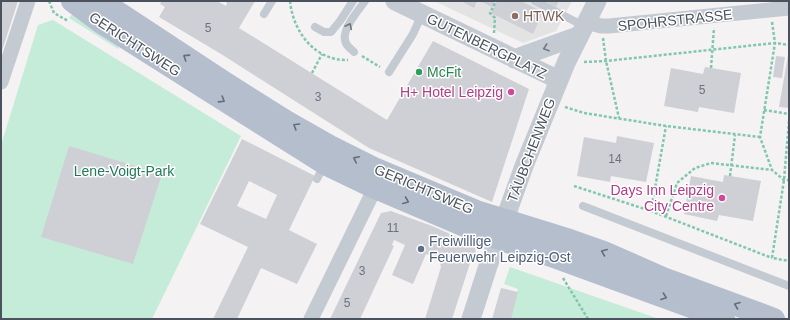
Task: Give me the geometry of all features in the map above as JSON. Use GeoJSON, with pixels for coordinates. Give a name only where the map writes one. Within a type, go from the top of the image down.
{"type":"FeatureCollection","features":[{"type":"Feature","properties":{"kind":"main road","name":"GERICHTSWEG"},"geometry":{"type":"LineString","coordinates":[[72,1],[100,22],[321,171],[439,209],[476,211],[501,230],[551,256],[724,319]]}},
{"type":"Feature","properties":{"kind":"main road","name":"GERICHTSWEG"},"geometry":{"type":"LineString","coordinates":[[101,1],[224,82],[330,146],[376,169],[439,209]]}},
{"type":"Feature","properties":{"kind":"main road","name":"GERICHTSWEG"},"geometry":{"type":"LineString","coordinates":[[501,230],[570,240],[604,252],[663,278],[774,319]]}},
{"type":"Feature","properties":{"kind":"street"},"geometry":{"type":"LineString","coordinates":[[1,82],[5,58],[28,1]]}},
{"type":"Feature","properties":{"kind":"street","name":"GUTENBERGPLATZ"},"geometry":{"type":"LineString","coordinates":[[395,1],[559,80]]}},
{"type":"Feature","properties":{"kind":"street","name":"TÄUBCHENWEG"},"geometry":{"type":"LineString","coordinates":[[471,319],[524,166],[566,63],[587,28],[597,1]]}},
{"type":"Feature","properties":{"kind":"street","name":"SPOHRSTRASSE"},"geometry":{"type":"LineString","coordinates":[[587,28],[789,8]]}},
{"type":"Feature","properties":{"kind":"street"},"geometry":{"type":"LineString","coordinates":[[514,59],[587,28]]}},
{"type":"Feature","properties":{"kind":"street"},"geometry":{"type":"LineString","coordinates":[[311,319],[375,188]]}},
{"type":"Feature","properties":{"kind":"lane"},"geometry":{"type":"LineString","coordinates":[[264,14],[272,1]]}},
{"type":"Feature","properties":{"kind":"lane"},"geometry":{"type":"LineString","coordinates":[[315,27],[324,32],[331,32],[353,1]]}},
{"type":"Feature","properties":{"kind":"lane"},"geometry":{"type":"LineString","coordinates":[[355,57],[346,45],[344,38],[347,27],[365,1]]}},
{"type":"Feature","properties":{"kind":"lane"},"geometry":{"type":"LineString","coordinates":[[535,1],[587,28]]}},
{"type":"Feature","properties":{"kind":"lane"},"geometry":{"type":"LineString","coordinates":[[390,72],[413,34],[422,14]]}},
{"type":"Feature","properties":{"kind":"lane"},"geometry":{"type":"LineString","coordinates":[[582,206],[789,286]]}},
{"type":"Feature","properties":{"kind":"path"},"geometry":{"type":"LineString","coordinates":[[290,1],[293,19],[300,32],[309,44],[322,54],[334,59],[362,56],[390,72]]}},
{"type":"Feature","properties":{"kind":"path"},"geometry":{"type":"LineString","coordinates":[[489,47],[495,31],[495,18],[490,13],[496,1]]}},
{"type":"Feature","properties":{"kind":"path"},"geometry":{"type":"LineString","coordinates":[[770,10],[775,42],[760,137],[772,170],[784,180],[789,180]]}},
{"type":"Feature","properties":{"kind":"path"},"geometry":{"type":"LineString","coordinates":[[711,68],[715,16]]}},
{"type":"Feature","properties":{"kind":"path"},"geometry":{"type":"LineString","coordinates":[[587,28],[606,61],[619,118]]}},
{"type":"Feature","properties":{"kind":"path"},"geometry":{"type":"LineString","coordinates":[[566,63],[606,61],[775,42],[789,44]]}},
{"type":"Feature","properties":{"kind":"path"},"geometry":{"type":"LineString","coordinates":[[312,74],[322,54]]}},
{"type":"Feature","properties":{"kind":"path"},"geometry":{"type":"LineString","coordinates":[[549,103],[584,113],[666,126],[760,137]]}},
{"type":"Feature","properties":{"kind":"path"},"geometry":{"type":"LineString","coordinates":[[764,110],[789,114]]}},
{"type":"Feature","properties":{"kind":"path"},"geometry":{"type":"LineString","coordinates":[[772,258],[784,180],[789,121]]}},
{"type":"Feature","properties":{"kind":"path"},"geometry":{"type":"LineString","coordinates":[[651,211],[666,126]]}},
{"type":"Feature","properties":{"kind":"path"},"geometry":{"type":"LineString","coordinates":[[730,176],[735,134]]}},
{"type":"Feature","properties":{"kind":"path"},"geometry":{"type":"LineString","coordinates":[[666,216],[677,183],[695,168],[711,163],[772,170]]}},
{"type":"Feature","properties":{"kind":"path"},"geometry":{"type":"LineString","coordinates":[[574,186],[666,216],[772,258],[789,261]]}},
{"type":"Feature","properties":{"kind":"path"},"geometry":{"type":"LineString","coordinates":[[562,276],[588,319]]}},
{"type":"Feature","properties":{"kind":"shaded area","name":"HTWK"},"geometry":{"type":"Polygon","coordinates":[[[434,1],[572,1],[556,31],[523,43],[434,1]]]}},
{"type":"Feature","properties":{"kind":"green space"},"geometry":{"type":"Polygon","coordinates":[[[74,12],[120,44],[118,49],[69,18],[74,12]]]}},
{"type":"Feature","properties":{"kind":"green space","name":"Lene-Voigt-Park"},"geometry":{"type":"Polygon","coordinates":[[[53,20],[241,136],[152,319],[1,319],[1,145],[38,25],[53,20]]]}},
{"type":"Feature","properties":{"kind":"green space"},"geometry":{"type":"Polygon","coordinates":[[[510,267],[659,319],[510,319],[518,289],[504,284],[510,267]]]}},
{"type":"Feature","properties":{"kind":"building"},"geometry":{"type":"Polygon","coordinates":[[[1,1],[18,1],[1,54],[1,1]]]}},
{"type":"Feature","properties":{"kind":"building"},"geometry":{"type":"Polygon","coordinates":[[[162,1],[217,1],[226,6],[227,3],[224,1],[255,1],[239,28],[387,120],[433,41],[529,89],[492,202],[369,148],[221,54],[159,17],[165,7],[160,4],[162,1]]]}},
{"type":"Feature","properties":{"kind":"building"},"geometry":{"type":"Polygon","coordinates":[[[461,1],[477,1],[474,8],[461,1]]]}},
{"type":"Feature","properties":{"kind":"building"},"geometry":{"type":"Polygon","coordinates":[[[480,1],[495,1],[492,7],[480,1]]]}},
{"type":"Feature","properties":{"kind":"building"},"geometry":{"type":"Polygon","coordinates":[[[497,1],[521,1],[543,12],[533,34],[491,13],[497,1]]]}},
{"type":"Feature","properties":{"kind":"building"},"geometry":{"type":"Polygon","coordinates":[[[545,1],[559,1],[556,7],[545,1]]]}},
{"type":"Feature","properties":{"kind":"building"},"geometry":{"type":"Polygon","coordinates":[[[789,55],[789,108],[779,107],[789,55]]]}},
{"type":"Feature","properties":{"kind":"building"},"geometry":{"type":"Polygon","coordinates":[[[776,56],[785,57],[782,78],[773,77],[776,56]]]}},
{"type":"Feature","properties":{"kind":"building"},"geometry":{"type":"Polygon","coordinates":[[[705,67],[741,73],[734,113],[699,107],[698,112],[664,106],[671,68],[703,74],[705,67]]]}},
{"type":"Feature","properties":{"kind":"building"},"geometry":{"type":"Polygon","coordinates":[[[617,136],[654,143],[646,182],[611,176],[610,182],[577,176],[584,137],[616,143],[617,136]]]}},
{"type":"Feature","properties":{"kind":"building"},"geometry":{"type":"Polygon","coordinates":[[[242,139],[315,176],[289,230],[317,244],[297,284],[261,268],[237,319],[213,319],[248,247],[200,224],[242,139]],[[249,181],[237,206],[266,219],[277,195],[249,181]]]}},
{"type":"Feature","properties":{"kind":"building"},"geometry":{"type":"Polygon","coordinates":[[[69,146],[162,174],[133,264],[41,237],[69,146]]]}},
{"type":"Feature","properties":{"kind":"building","name":"Days Inn Leipzig City Centre"},"geometry":{"type":"Polygon","coordinates":[[[724,175],[761,181],[753,221],[719,215],[717,221],[684,214],[691,176],[723,182],[724,175]]]}},
{"type":"Feature","properties":{"kind":"building"},"geometry":{"type":"Polygon","coordinates":[[[391,211],[432,226],[473,244],[475,247],[476,253],[472,257],[452,319],[425,319],[441,267],[439,259],[426,254],[413,284],[392,275],[405,245],[394,240],[392,245],[394,246],[360,319],[330,319],[381,213],[391,211]]]}},
{"type":"Feature","properties":{"kind":"building"},"geometry":{"type":"Polygon","coordinates":[[[501,288],[518,292],[511,319],[492,319],[501,288]]]}},
{"type":"Feature","properties":{"kind":"place","name":"HTWK"},"geometry":{"type":"Point","coordinates":[515,16]}},
{"type":"Feature","properties":{"kind":"place","name":"McFit"},"geometry":{"type":"Point","coordinates":[419,72]}},
{"type":"Feature","properties":{"kind":"place","name":"H+ Hotel Leipzig"},"geometry":{"type":"Point","coordinates":[511,92]}},
{"type":"Feature","properties":{"kind":"place","name":"Days Inn Leipzig City Centre"},"geometry":{"type":"Point","coordinates":[722,198]}},
{"type":"Feature","properties":{"kind":"place","name":"Freiwillige Feuerwehr Leipzig-Ost"},"geometry":{"type":"Point","coordinates":[421,249]}}]}
